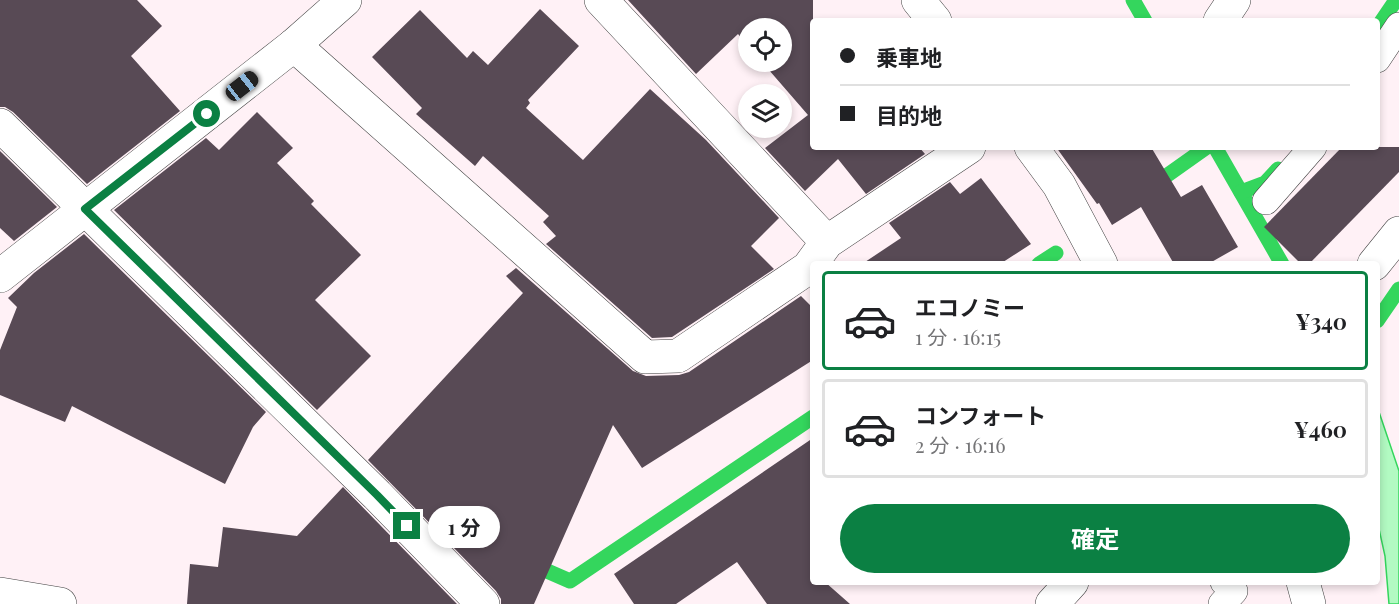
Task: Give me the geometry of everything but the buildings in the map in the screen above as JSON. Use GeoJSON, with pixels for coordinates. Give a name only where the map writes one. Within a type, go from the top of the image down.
{"type":"FeatureCollection","features":[{"type":"Feature","properties":{"kind":"street"},"geometry":{"type":"LineString","coordinates":[[0,276],[294,45],[345,0]]}},
{"type":"Feature","properties":{"kind":"street"},"geometry":{"type":"LineString","coordinates":[[602,0],[827,242]]}},
{"type":"Feature","properties":{"kind":"street"},"geometry":{"type":"LineString","coordinates":[[918,0],[933,18]]}},
{"type":"Feature","properties":{"kind":"street"},"geometry":{"type":"LineString","coordinates":[[1222,18],[1234,0]]}},
{"type":"Feature","properties":{"kind":"street"},"geometry":{"type":"LineString","coordinates":[[294,45],[645,357],[678,356],[810,265]]}},
{"type":"Feature","properties":{"kind":"street"},"geometry":{"type":"LineString","coordinates":[[0,125],[377,495],[483,604]]}},
{"type":"Feature","properties":{"kind":"street"},"geometry":{"type":"LineString","coordinates":[[813,261],[827,242],[965,150]]}},
{"type":"Feature","properties":{"kind":"street"},"geometry":{"type":"LineString","coordinates":[[1033,150],[1059,185],[1099,261]]}},
{"type":"Feature","properties":{"kind":"street"},"geometry":{"type":"LineString","coordinates":[[1376,261],[1399,233]]}},
{"type":"Feature","properties":{"kind":"street"},"geometry":{"type":"LineString","coordinates":[[1052,604],[1069,585]]}},
{"type":"Feature","properties":{"kind":"street"},"geometry":{"type":"LineString","coordinates":[[1304,585],[1309,604]]}},
{"type":"Feature","properties":{"kind":"street"},"geometry":{"type":"LineString","coordinates":[[0,594],[60,604]]}},
{"type":"Feature","properties":{"kind":"lane"},"geometry":{"type":"LineString","coordinates":[[1380,54],[1399,26]]}},
{"type":"Feature","properties":{"kind":"lane"},"geometry":{"type":"LineString","coordinates":[[1266,201],[1311,150]]}},
{"type":"Feature","properties":{"kind":"lane"},"geometry":{"type":"LineString","coordinates":[[1222,604],[1234,591],[1227,585]]}},
{"type":"Feature","properties":{"kind":"shaded area"},"geometry":{"type":"Polygon","coordinates":[[[1380,415],[1399,471],[1399,604],[1389,604],[1385,556],[1380,534],[1380,415]]]}},
{"type":"Feature","properties":{"kind":"waterway"},"geometry":{"type":"LineString","coordinates":[[1133,0],[1143,18]]}},
{"type":"Feature","properties":{"kind":"waterway"},"geometry":{"type":"LineString","coordinates":[[1380,24],[1396,0]]}},
{"type":"Feature","properties":{"kind":"waterway"},"geometry":{"type":"LineString","coordinates":[[1152,186],[1203,150]]}},
{"type":"Feature","properties":{"kind":"waterway"},"geometry":{"type":"LineString","coordinates":[[1217,150],[1280,261]]}},
{"type":"Feature","properties":{"kind":"waterway"},"geometry":{"type":"LineString","coordinates":[[1241,192],[1265,183],[1278,169]]}},
{"type":"Feature","properties":{"kind":"waterway"},"geometry":{"type":"LineString","coordinates":[[1044,261],[1056,253]]}},
{"type":"Feature","properties":{"kind":"waterway"},"geometry":{"type":"LineString","coordinates":[[1380,317],[1399,289]]}},
{"type":"Feature","properties":{"kind":"waterway"},"geometry":{"type":"LineString","coordinates":[[531,564],[570,581],[810,419]]}},
{"type":"Feature","properties":{"kind":"route"},"geometry":{"type":"LineString","coordinates":[[207,114],[85,209],[407,526]]}}]}
